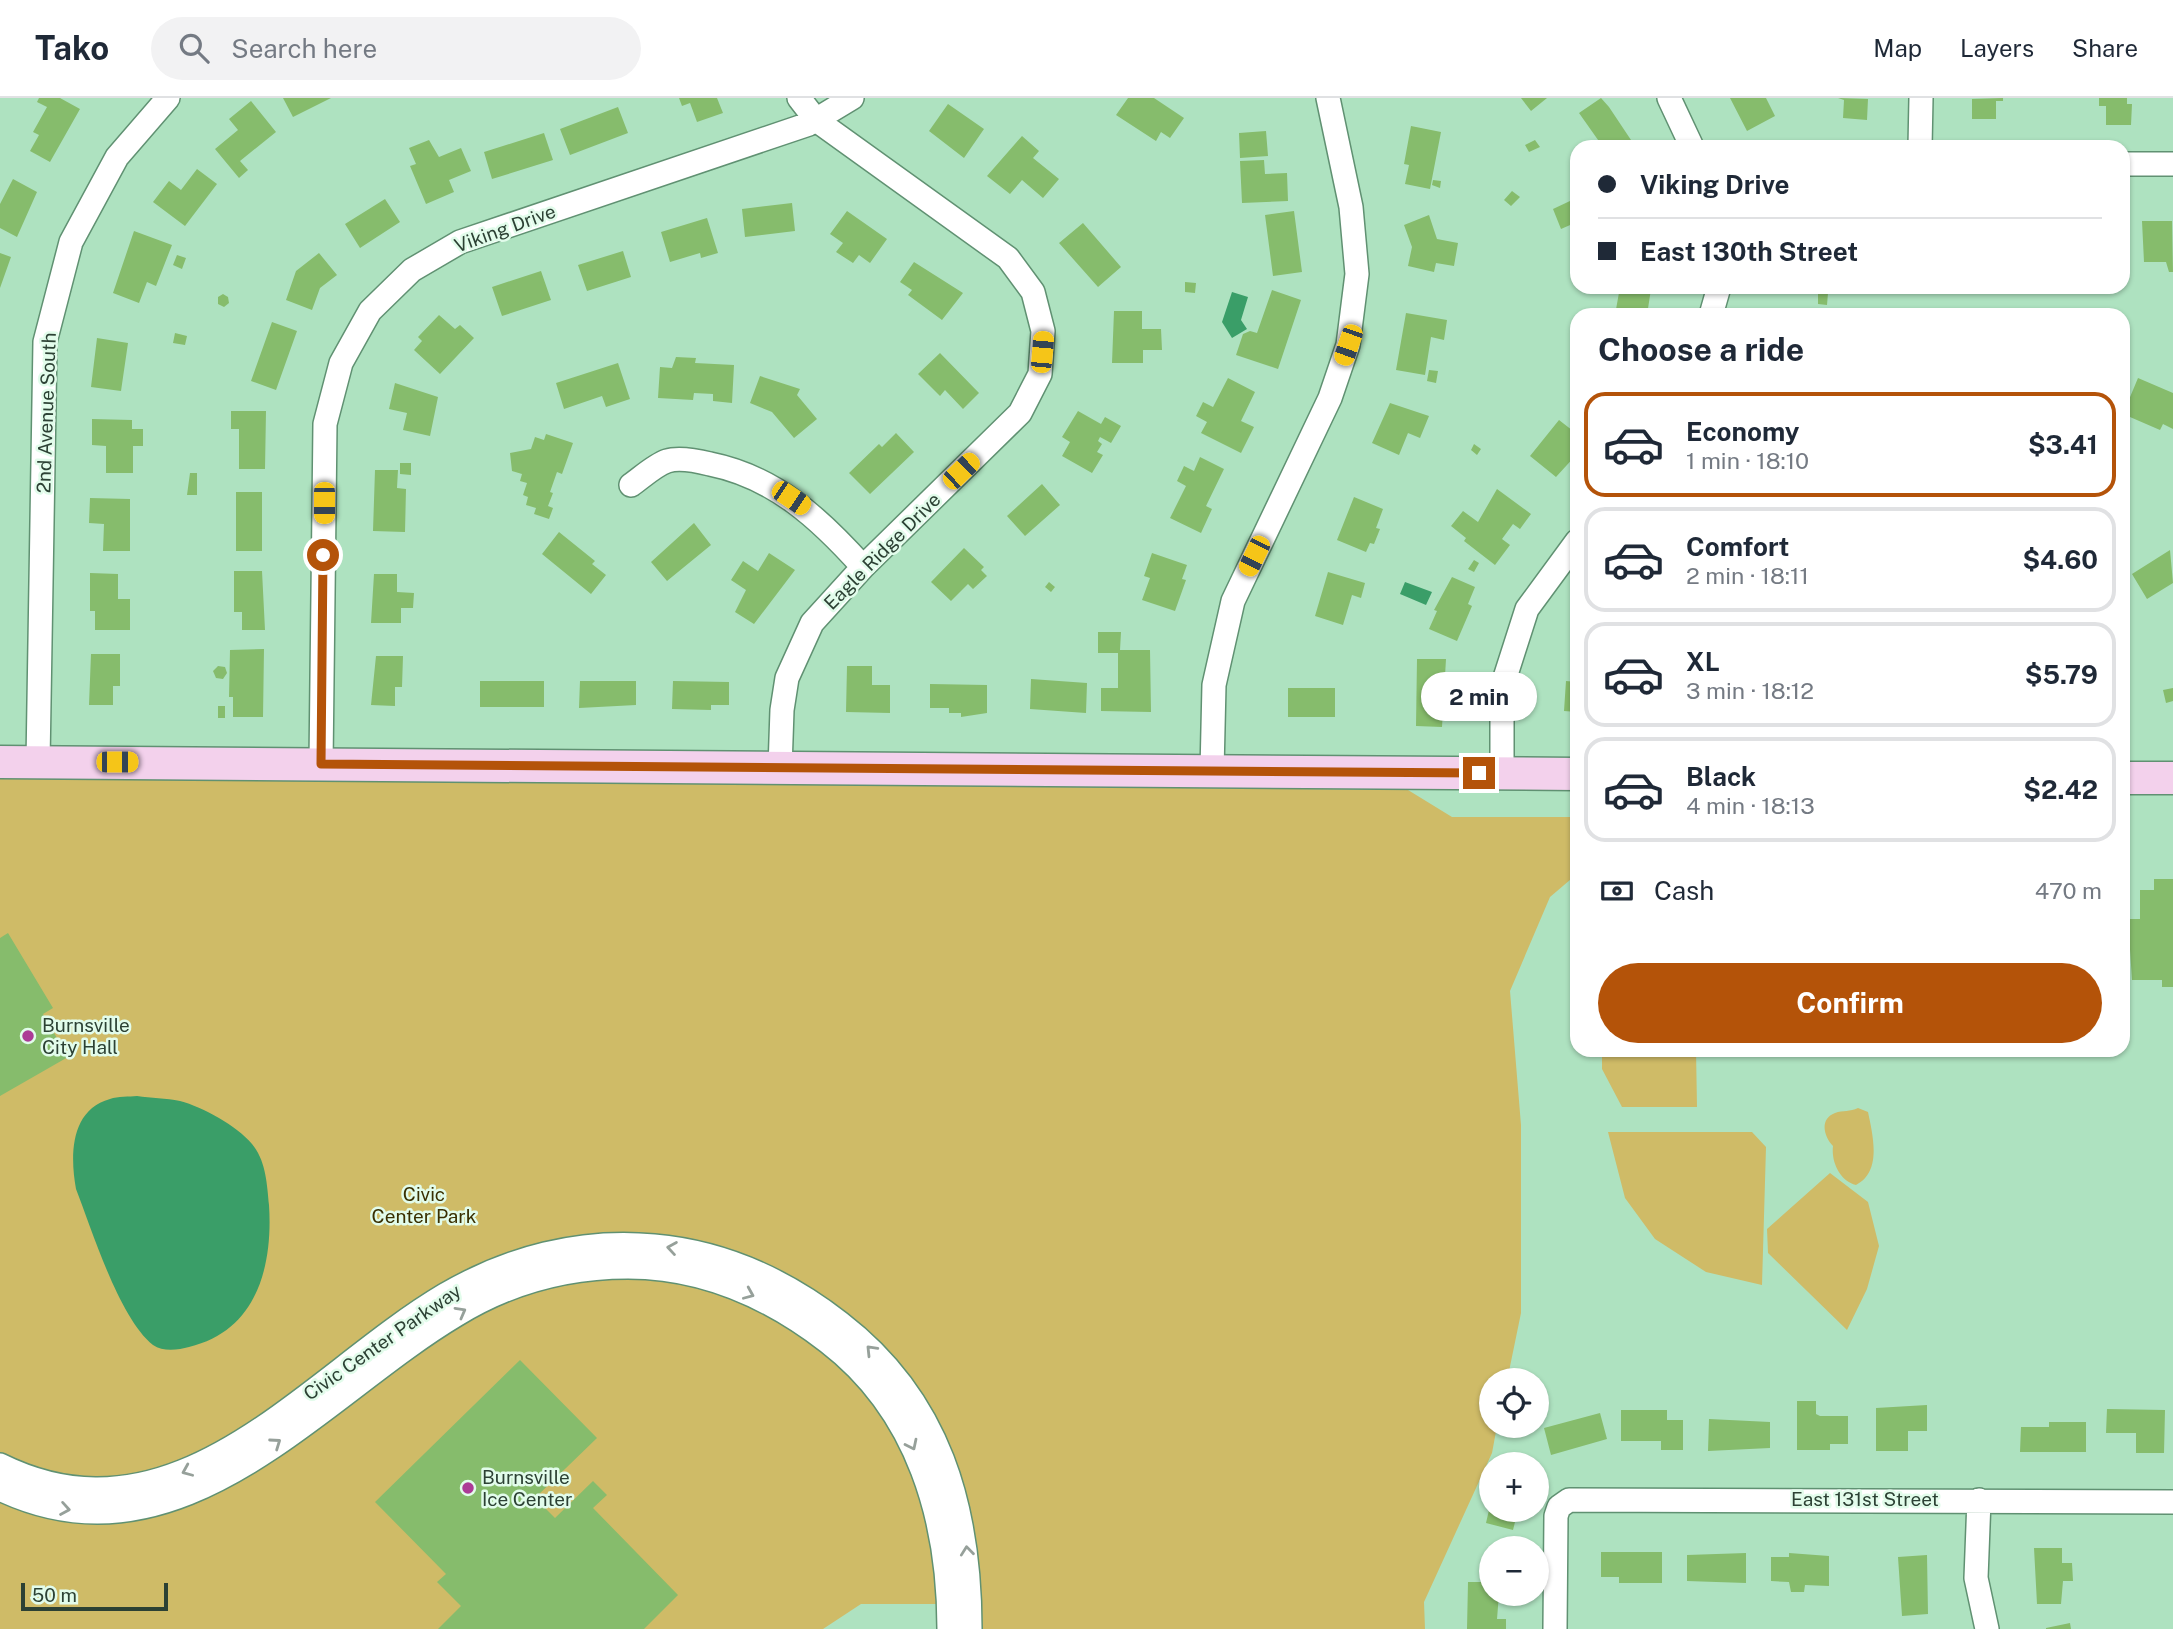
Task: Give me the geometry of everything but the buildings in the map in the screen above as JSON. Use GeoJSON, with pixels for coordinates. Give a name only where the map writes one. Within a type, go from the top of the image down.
{"type":"FeatureCollection","features":[{"type":"Feature","properties":{"kind":"street","name":"2nd Avenue South"},"geometry":{"type":"LineString","coordinates":[[38,762],[45,342],[71,242],[117,157],[168,98]]}},
{"type":"Feature","properties":{"kind":"street","name":"Eagle Ridge Drive"},"geometry":{"type":"LineString","coordinates":[[780,768],[782,710],[787,678],[812,623],[863,567],[1020,413],[1040,374],[1044,331],[1032,292],[1008,258],[817,120],[799,98]]}},
{"type":"Feature","properties":{"kind":"street","name":"Viking Drive"},"geometry":{"type":"LineString","coordinates":[[321,764],[325,424],[341,363],[370,312],[412,270],[460,242],[817,120],[852,98]]}},
{"type":"Feature","properties":{"kind":"street"},"geometry":{"type":"LineString","coordinates":[[1212,771],[1214,685],[1233,601],[1330,398],[1348,345],[1357,274],[1351,207],[1328,98]]}},
{"type":"Feature","properties":{"kind":"street"},"geometry":{"type":"LineString","coordinates":[[1669,98],[1689,140]]}},
{"type":"Feature","properties":{"kind":"street"},"geometry":{"type":"LineString","coordinates":[[1920,140],[1921,98]]}},
{"type":"Feature","properties":{"kind":"street"},"geometry":{"type":"LineString","coordinates":[[2130,164],[2173,164]]}},
{"type":"Feature","properties":{"kind":"street"},"geometry":{"type":"LineString","coordinates":[[631,485],[667,461],[696,461],[728,467],[779,490],[803,506],[825,524],[863,567]]}},
{"type":"Feature","properties":{"kind":"street"},"geometry":{"type":"LineString","coordinates":[[1502,773],[1502,687],[1527,609],[1570,551]]}},
{"type":"Feature","properties":{"kind":"street"},"geometry":{"type":"LineString","coordinates":[[0,762],[1570,774]]}},
{"type":"Feature","properties":{"kind":"street"},"geometry":{"type":"LineString","coordinates":[[2130,778],[2173,778]]}},
{"type":"Feature","properties":{"kind":"street","name":"Civic Center Parkway"},"geometry":{"type":"LineString","coordinates":[[0,1465],[36,1480],[70,1488],[118,1489],[161,1481],[223,1453],[414,1316],[475,1279],[506,1266],[559,1250],[617,1244],[672,1247],[730,1261],[804,1296],[852,1332],[892,1373],[933,1436],[960,1506],[968,1553],[970,1629]]}},
{"type":"Feature","properties":{"kind":"street","name":"Civic Center Parkway"},"geometry":{"type":"LineString","coordinates":[[0,1489],[29,1501],[77,1511],[110,1512],[167,1502],[206,1487],[243,1466],[446,1322],[485,1299],[514,1286],[563,1273],[617,1267],[669,1270],[735,1288],[792,1315],[838,1349],[875,1387],[902,1426],[923,1468],[935,1501],[945,1555],[949,1629]]}},
{"type":"Feature","properties":{"kind":"street","name":"East 131st Street"},"geometry":{"type":"LineString","coordinates":[[1555,1629],[1559,1507],[1569,1500],[2173,1502]]}},
{"type":"Feature","properties":{"kind":"street"},"geometry":{"type":"LineString","coordinates":[[1979,1500],[1976,1578],[1987,1629]]}},
{"type":"Feature","properties":{"kind":"green space","name":"Civic Center Park"},"geometry":{"type":"Polygon","coordinates":[[[0,777],[1408,790],[1452,817],[1570,817],[1570,880],[1550,897],[1510,991],[1521,1125],[1521,1313],[1510,1368],[1479,1368],[1479,1438],[1495,1438],[1492,1452],[1479,1452],[1479,1481],[1424,1602],[1425,1629],[982,1629],[981,1604],[861,1604],[823,1629],[0,1629],[0,777]]]}},
{"type":"Feature","properties":{"kind":"green space"},"geometry":{"type":"Polygon","coordinates":[[[1602,1057],[1696,1057],[1697,1107],[1622,1107],[1602,1069],[1602,1057]]]}},
{"type":"Feature","properties":{"kind":"green space"},"geometry":{"type":"Polygon","coordinates":[[[1858,1108],[1868,1112],[1874,1153],[1870,1171],[1856,1185],[1845,1179],[1838,1170],[1825,1124],[1830,1116],[1838,1112],[1858,1108]]]}},
{"type":"Feature","properties":{"kind":"green space"},"geometry":{"type":"Polygon","coordinates":[[[1608,1132],[1752,1132],[1766,1147],[1762,1285],[1706,1272],[1655,1239],[1625,1198],[1608,1132]]]}},
{"type":"Feature","properties":{"kind":"green space"},"geometry":{"type":"Polygon","coordinates":[[[1830,1173],[1868,1202],[1879,1246],[1867,1289],[1847,1330],[1768,1253],[1767,1229],[1830,1173]]]}},
{"type":"Feature","properties":{"kind":"shaded area"},"geometry":{"type":"Polygon","coordinates":[[[1232,292],[1248,297],[1241,320],[1247,329],[1232,338],[1222,322],[1232,292]]]}},
{"type":"Feature","properties":{"kind":"shaded area"},"geometry":{"type":"Polygon","coordinates":[[[1405,582],[1432,592],[1426,605],[1400,594],[1405,582]]]}},
{"type":"Feature","properties":{"kind":"shaded area"},"geometry":{"type":"Polygon","coordinates":[[[137,1096],[180,1101],[209,1112],[229,1124],[246,1137],[257,1151],[266,1181],[270,1228],[268,1251],[256,1293],[231,1327],[212,1339],[180,1349],[166,1350],[153,1345],[129,1315],[108,1272],[76,1189],[74,1149],[80,1124],[87,1113],[110,1099],[137,1096]]]}},
{"type":"Feature","properties":{"kind":"place","name":"Burnsville City Hall"},"geometry":{"type":"Point","coordinates":[28,1036]}},
{"type":"Feature","properties":{"kind":"place","name":"Burnsville Ice Center"},"geometry":{"type":"Point","coordinates":[468,1488]}},
{"type":"Feature","properties":{"kind":"route"},"geometry":{"type":"LineString","coordinates":[[323,555],[321,764],[1479,773]]}}]}
